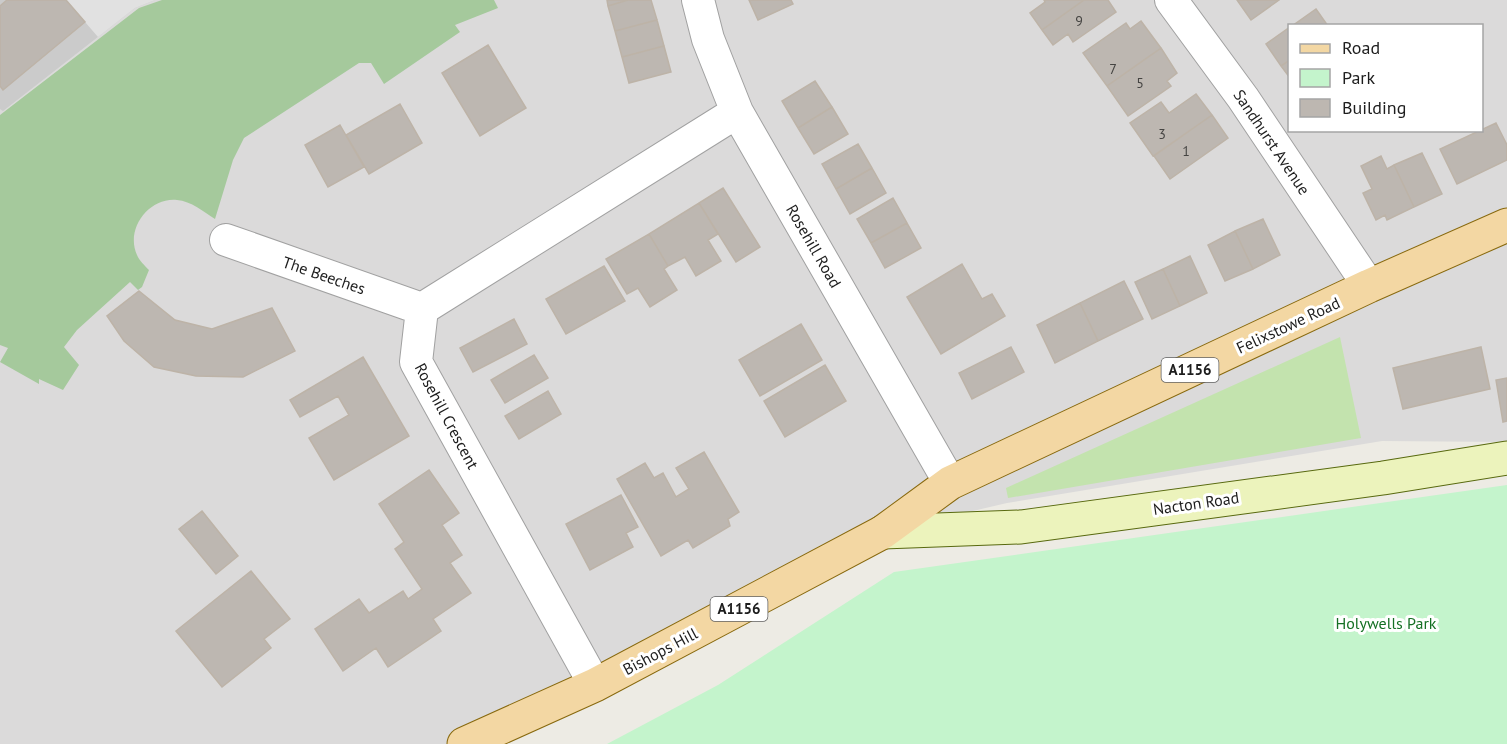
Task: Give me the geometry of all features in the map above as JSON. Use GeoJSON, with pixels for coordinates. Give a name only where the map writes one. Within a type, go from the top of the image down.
{"type":"FeatureCollection","features":[{"type":"Feature","properties":{"kind":"main road","name":"Felixstowe Road"},"geometry":{"type":"LineString","coordinates":[[883,532],[950,483],[1369,286],[1507,225]]}},
{"type":"Feature","properties":{"kind":"main road","name":"Bishops Hill"},"geometry":{"type":"LineString","coordinates":[[464,744],[595,685],[883,532]]}},
{"type":"Feature","properties":{"kind":"street","name":"Rosehill Road"},"geometry":{"type":"LineString","coordinates":[[698,0],[708,39],[737,112],[950,483]]}},
{"type":"Feature","properties":{"kind":"street","name":"Sandhurst Avenue"},"geometry":{"type":"LineString","coordinates":[[1171,0],[1243,98],[1369,286]]}},
{"type":"Feature","properties":{"kind":"street"},"geometry":{"type":"LineString","coordinates":[[422,309],[737,112]]}},
{"type":"Feature","properties":{"kind":"street","name":"The Beeches"},"geometry":{"type":"LineString","coordinates":[[226,240],[422,309]]}},
{"type":"Feature","properties":{"kind":"street","name":"Rosehill Crescent"},"geometry":{"type":"LineString","coordinates":[[422,309],[416,362],[595,685]]}},
{"type":"Feature","properties":{"kind":"street","name":"Nacton Road"},"geometry":{"type":"LineString","coordinates":[[883,532],[1021,527],[1383,478],[1507,458]]}},
{"type":"Feature","properties":{"kind":"shaded area"},"geometry":{"type":"Polygon","coordinates":[[[0,0],[1507,0],[1507,442],[1382,441],[1007,503],[883,532],[464,744],[0,744],[0,0]]]}},
{"type":"Feature","properties":{"kind":"shaded area"},"geometry":{"type":"Polygon","coordinates":[[[0,0],[155,0],[135,8],[3,111],[0,109],[0,0]]]}},
{"type":"Feature","properties":{"kind":"shaded area"},"geometry":{"type":"Polygon","coordinates":[[[66,0],[155,0],[135,8],[98,37],[66,0]]]}},
{"type":"Feature","properties":{"kind":"green space"},"geometry":{"type":"Polygon","coordinates":[[[162,0],[494,0],[498,8],[455,25],[460,32],[384,84],[371,63],[359,63],[244,138],[233,160],[215,219],[192,205],[177,200],[167,200],[149,209],[137,225],[134,235],[137,255],[149,270],[142,287],[138,290],[130,282],[77,330],[64,347],[79,365],[63,390],[39,379],[39,384],[0,362],[8,348],[0,345],[0,115],[139,8],[162,0]]]}},
{"type":"Feature","properties":{"kind":"green space"},"geometry":{"type":"Polygon","coordinates":[[[1340,337],[1361,438],[1008,498],[1006,488],[1340,337]]]}},
{"type":"Feature","properties":{"kind":"green space","name":"Holywells Park"},"geometry":{"type":"Polygon","coordinates":[[[1507,485],[1507,744],[607,744],[718,685],[894,572],[1507,485]]]}},
{"type":"Feature","properties":{"kind":"building"},"geometry":{"type":"Polygon","coordinates":[[[7,0],[66,0],[85,22],[3,90],[0,86],[0,6],[7,0]]]}},
{"type":"Feature","properties":{"kind":"building"},"geometry":{"type":"Polygon","coordinates":[[[607,0],[628,0],[608,6],[607,0]]]}},
{"type":"Feature","properties":{"kind":"building"},"geometry":{"type":"Polygon","coordinates":[[[628,0],[651,0],[657,20],[615,31],[608,6],[628,0]]]}},
{"type":"Feature","properties":{"kind":"building"},"geometry":{"type":"Polygon","coordinates":[[[749,0],[791,0],[793,4],[758,20],[749,0]]]}},
{"type":"Feature","properties":{"kind":"building"},"geometry":{"type":"Polygon","coordinates":[[[1044,0],[1084,0],[1042,30],[1030,13],[1045,2],[1044,0]]]}},
{"type":"Feature","properties":{"kind":"building"},"geometry":{"type":"Polygon","coordinates":[[[1084,0],[1108,0],[1116,12],[1073,42],[1068,34],[1053,45],[1042,30],[1084,0]]]}},
{"type":"Feature","properties":{"kind":"building"},"geometry":{"type":"Polygon","coordinates":[[[1237,0],[1279,0],[1251,20],[1237,0]]]}},
{"type":"Feature","properties":{"kind":"building"},"geometry":{"type":"Polygon","coordinates":[[[1316,9],[1327,24],[1295,24],[1316,9]]]}},
{"type":"Feature","properties":{"kind":"building"},"geometry":{"type":"Polygon","coordinates":[[[657,20],[664,46],[622,57],[615,31],[657,20]]]}},
{"type":"Feature","properties":{"kind":"building"},"geometry":{"type":"Polygon","coordinates":[[[1141,21],[1161,48],[1107,86],[1083,53],[1126,23],[1130,29],[1141,21]]]}},
{"type":"Feature","properties":{"kind":"building"},"geometry":{"type":"Polygon","coordinates":[[[1288,28],[1288,61],[1281,66],[1266,44],[1288,28]]]}},
{"type":"Feature","properties":{"kind":"building"},"geometry":{"type":"Polygon","coordinates":[[[488,45],[526,108],[480,136],[442,73],[488,45]]]}},
{"type":"Feature","properties":{"kind":"building"},"geometry":{"type":"Polygon","coordinates":[[[664,46],[671,72],[629,83],[622,57],[664,46]]]}},
{"type":"Feature","properties":{"kind":"building"},"geometry":{"type":"Polygon","coordinates":[[[1161,48],[1177,73],[1167,81],[1171,86],[1128,116],[1107,86],[1161,48]]]}},
{"type":"Feature","properties":{"kind":"building"},"geometry":{"type":"Polygon","coordinates":[[[1288,61],[1288,75],[1281,66],[1288,61]]]}},
{"type":"Feature","properties":{"kind":"building"},"geometry":{"type":"Polygon","coordinates":[[[815,81],[832,107],[798,128],[782,101],[815,81]]]}},
{"type":"Feature","properties":{"kind":"building"},"geometry":{"type":"Polygon","coordinates":[[[1196,94],[1212,115],[1153,156],[1130,123],[1161,102],[1169,113],[1196,94]]]}},
{"type":"Feature","properties":{"kind":"building"},"geometry":{"type":"Polygon","coordinates":[[[400,104],[422,143],[369,174],[346,135],[400,104]]]}},
{"type":"Feature","properties":{"kind":"building"},"geometry":{"type":"Polygon","coordinates":[[[832,107],[848,134],[814,154],[798,128],[832,107]]]}},
{"type":"Feature","properties":{"kind":"building"},"geometry":{"type":"Polygon","coordinates":[[[1212,115],[1228,138],[1170,179],[1154,156],[1212,115]]]}},
{"type":"Feature","properties":{"kind":"building"},"geometry":{"type":"Polygon","coordinates":[[[1496,123],[1507,145],[1507,160],[1457,184],[1440,149],[1477,132],[1483,132],[1483,129],[1496,123]]]}},
{"type":"Feature","properties":{"kind":"building"},"geometry":{"type":"Polygon","coordinates":[[[340,125],[364,167],[328,187],[305,145],[340,125]]]}},
{"type":"Feature","properties":{"kind":"building"},"geometry":{"type":"Polygon","coordinates":[[[858,144],[872,168],[836,189],[822,164],[858,144]]]}},
{"type":"Feature","properties":{"kind":"building"},"geometry":{"type":"Polygon","coordinates":[[[1422,153],[1442,194],[1414,207],[1394,165],[1422,153]]]}},
{"type":"Feature","properties":{"kind":"building"},"geometry":{"type":"Polygon","coordinates":[[[1381,156],[1387,169],[1394,165],[1414,207],[1387,220],[1385,215],[1376,220],[1363,193],[1372,189],[1361,166],[1381,156]]]}},
{"type":"Feature","properties":{"kind":"building"},"geometry":{"type":"Polygon","coordinates":[[[872,168],[886,193],[850,214],[836,189],[872,168]]]}},
{"type":"Feature","properties":{"kind":"building"},"geometry":{"type":"Polygon","coordinates":[[[723,188],[760,247],[736,262],[699,203],[723,188]]]}},
{"type":"Feature","properties":{"kind":"building"},"geometry":{"type":"Polygon","coordinates":[[[893,198],[907,223],[871,243],[857,219],[893,198]]]}},
{"type":"Feature","properties":{"kind":"building"},"geometry":{"type":"Polygon","coordinates":[[[699,203],[718,234],[708,240],[721,261],[696,276],[685,257],[668,266],[649,234],[699,203]]]}},
{"type":"Feature","properties":{"kind":"building"},"geometry":{"type":"Polygon","coordinates":[[[1263,219],[1280,255],[1253,269],[1235,231],[1263,219]]]}},
{"type":"Feature","properties":{"kind":"building"},"geometry":{"type":"Polygon","coordinates":[[[907,223],[921,248],[885,268],[871,243],[907,223]]]}},
{"type":"Feature","properties":{"kind":"building"},"geometry":{"type":"Polygon","coordinates":[[[1235,231],[1253,269],[1225,281],[1208,245],[1235,231]]]}},
{"type":"Feature","properties":{"kind":"building"},"geometry":{"type":"Polygon","coordinates":[[[649,234],[668,266],[664,269],[677,290],[650,307],[638,288],[627,294],[606,259],[649,234]]]}},
{"type":"Feature","properties":{"kind":"building"},"geometry":{"type":"Polygon","coordinates":[[[1190,256],[1207,293],[1180,306],[1163,269],[1190,256]]]}},
{"type":"Feature","properties":{"kind":"building"},"geometry":{"type":"Polygon","coordinates":[[[962,264],[982,299],[992,294],[1005,316],[941,354],[907,297],[962,264]]]}},
{"type":"Feature","properties":{"kind":"building"},"geometry":{"type":"Polygon","coordinates":[[[604,266],[625,301],[566,334],[546,299],[604,266]]]}},
{"type":"Feature","properties":{"kind":"building"},"geometry":{"type":"Polygon","coordinates":[[[1163,269],[1180,306],[1152,319],[1135,282],[1163,269]]]}},
{"type":"Feature","properties":{"kind":"building"},"geometry":{"type":"Polygon","coordinates":[[[1124,281],[1143,319],[1098,341],[1080,303],[1124,281]]]}},
{"type":"Feature","properties":{"kind":"building"},"geometry":{"type":"Polygon","coordinates":[[[139,291],[175,320],[212,329],[272,308],[295,351],[243,377],[196,376],[154,367],[124,341],[107,316],[139,291]]]}},
{"type":"Feature","properties":{"kind":"building"},"geometry":{"type":"Polygon","coordinates":[[[1080,303],[1098,341],[1055,363],[1037,325],[1080,303]]]}},
{"type":"Feature","properties":{"kind":"building"},"geometry":{"type":"Polygon","coordinates":[[[514,319],[527,344],[473,372],[460,348],[514,319]]]}},
{"type":"Feature","properties":{"kind":"building"},"geometry":{"type":"Polygon","coordinates":[[[801,324],[822,360],[760,396],[739,360],[801,324]]]}},
{"type":"Feature","properties":{"kind":"building"},"geometry":{"type":"Polygon","coordinates":[[[1011,347],[1024,372],[972,399],[959,373],[1011,347]]]}},
{"type":"Feature","properties":{"kind":"building"},"geometry":{"type":"Polygon","coordinates":[[[1481,347],[1490,389],[1403,409],[1393,368],[1481,347]]]}},
{"type":"Feature","properties":{"kind":"building"},"geometry":{"type":"Polygon","coordinates":[[[534,355],[548,378],[505,403],[491,380],[534,355]]]}},
{"type":"Feature","properties":{"kind":"building"},"geometry":{"type":"Polygon","coordinates":[[[363,357],[409,436],[334,480],[309,438],[349,415],[338,396],[300,417],[290,400],[363,357]]]}},
{"type":"Feature","properties":{"kind":"building"},"geometry":{"type":"Polygon","coordinates":[[[825,365],[846,401],[785,437],[764,401],[825,365]]]}},
{"type":"Feature","properties":{"kind":"building"},"geometry":{"type":"Polygon","coordinates":[[[1507,378],[1507,421],[1503,422],[1496,380],[1507,378]]]}},
{"type":"Feature","properties":{"kind":"building"},"geometry":{"type":"Polygon","coordinates":[[[548,391],[561,414],[519,439],[505,416],[548,391]]]}},
{"type":"Feature","properties":{"kind":"building"},"geometry":{"type":"Polygon","coordinates":[[[704,452],[739,512],[728,519],[730,526],[693,548],[688,540],[661,556],[617,479],[645,463],[654,478],[663,473],[676,497],[689,489],[676,468],[704,452]]]}},
{"type":"Feature","properties":{"kind":"building"},"geometry":{"type":"Polygon","coordinates":[[[429,470],[459,513],[442,525],[462,555],[450,563],[471,593],[433,619],[441,631],[388,667],[376,648],[343,671],[315,629],[359,599],[369,613],[403,591],[408,599],[422,589],[395,549],[404,542],[379,504],[429,470]]]}},
{"type":"Feature","properties":{"kind":"building"},"geometry":{"type":"Polygon","coordinates":[[[621,495],[638,527],[626,533],[633,547],[590,570],[566,524],[621,495]]]}},
{"type":"Feature","properties":{"kind":"building"},"geometry":{"type":"Polygon","coordinates":[[[202,511],[238,556],[216,574],[179,529],[202,511]]]}},
{"type":"Feature","properties":{"kind":"building"},"geometry":{"type":"Polygon","coordinates":[[[251,571],[290,619],[264,639],[271,648],[222,687],[176,631],[251,571]]]}}]}
